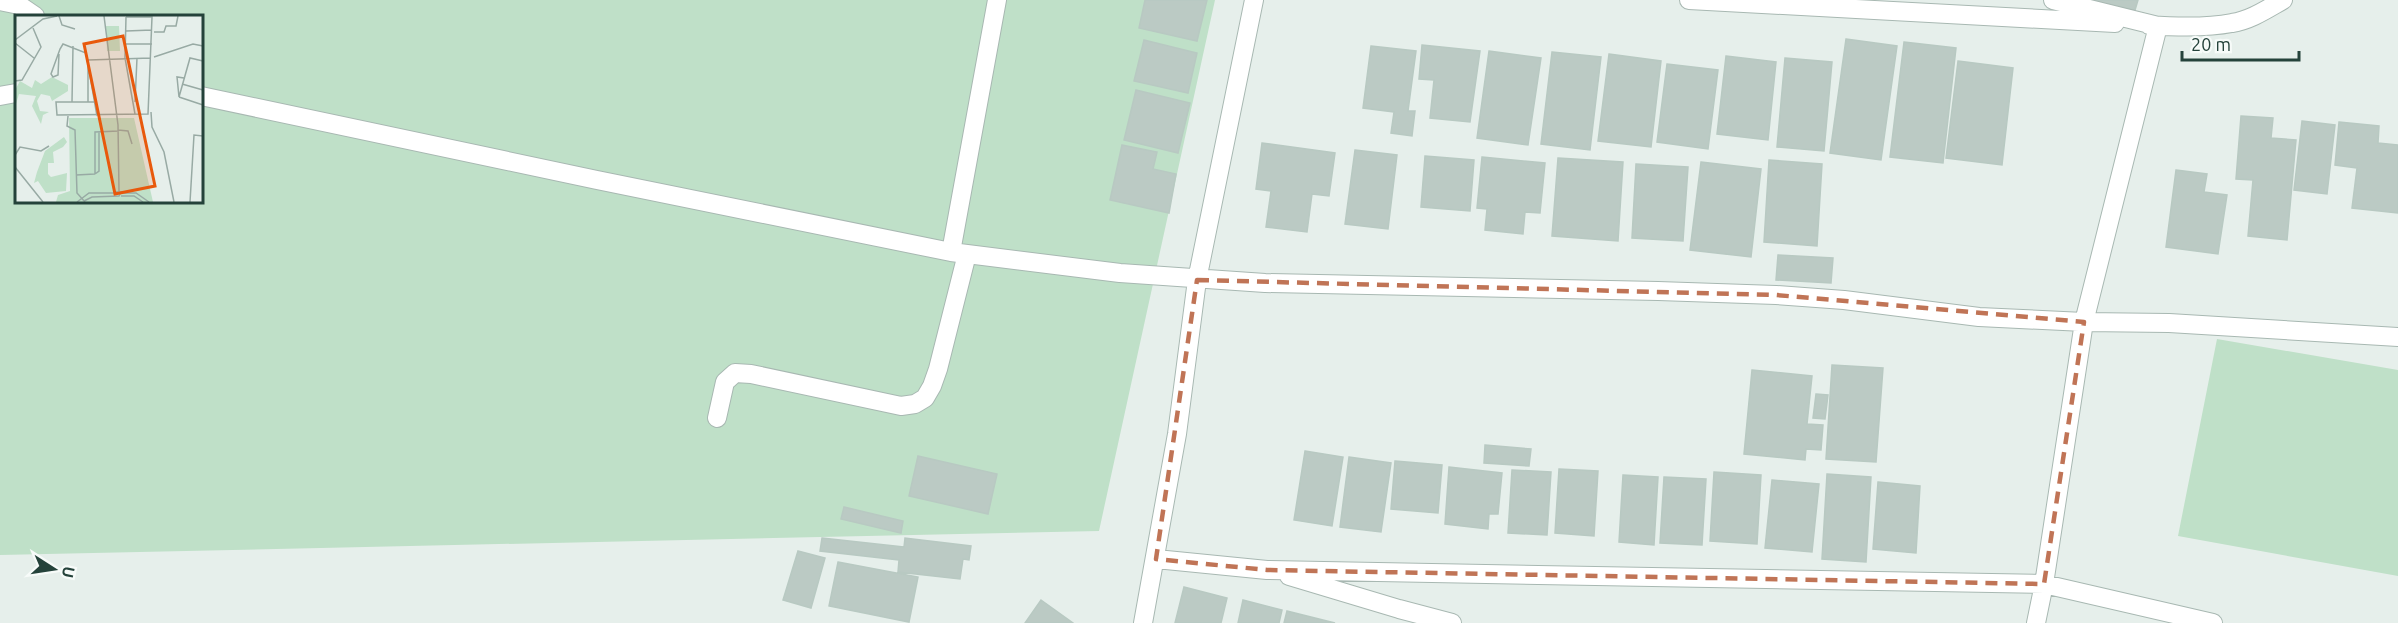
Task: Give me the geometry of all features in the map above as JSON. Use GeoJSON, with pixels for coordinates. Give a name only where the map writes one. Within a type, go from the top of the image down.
{"type":"FeatureCollection","features":[{"type":"Feature","properties":{"kind":"street"},"geometry":{"type":"LineString","coordinates":[[717,418],[725,382],[735,373],[751,374],[901,406],[915,404],[926,398],[938,369],[959,253],[997,0]]}},
{"type":"Feature","properties":{"kind":"street"},"geometry":{"type":"LineString","coordinates":[[1143,623],[1176,434],[1197,280],[1254,0]]}},
{"type":"Feature","properties":{"kind":"street"},"geometry":{"type":"LineString","coordinates":[[1689,0],[2158,26],[2233,23],[2258,15],[2283,0]]}},
{"type":"Feature","properties":{"kind":"street"},"geometry":{"type":"LineString","coordinates":[[2053,0],[2158,26]]}},
{"type":"Feature","properties":{"kind":"street"},"geometry":{"type":"LineString","coordinates":[[0,1],[20,2],[34,15]]}},
{"type":"Feature","properties":{"kind":"street"},"geometry":{"type":"LineString","coordinates":[[2036,623],[2044,585],[2084,322],[2158,26]]}},
{"type":"Feature","properties":{"kind":"street"},"geometry":{"type":"LineString","coordinates":[[202,96],[597,180],[959,253],[1086,269],[1197,280],[1346,286],[1776,295],[1844,300],[1979,317],[2169,323],[2398,337]]}},
{"type":"Feature","properties":{"kind":"street"},"geometry":{"type":"LineString","coordinates":[[1156,559],[1267,570],[2044,585],[2213,623]]}},
{"type":"Feature","properties":{"kind":"street"},"geometry":{"type":"LineString","coordinates":[[1267,570],[1452,623]]}},
{"type":"Feature","properties":{"kind":"highlighted area"},"geometry":{"type":"Polygon","coordinates":[[[1197,280],[1776,295],[2084,322],[2044,584],[1267,570],[1156,559],[1197,280]]]}},
{"type":"Feature","properties":{"kind":"green space"},"geometry":{"type":"Polygon","coordinates":[[[0,0],[1215,0],[1099,531],[0,555],[0,0]]]}},
{"type":"Feature","properties":{"kind":"green space"},"geometry":{"type":"Polygon","coordinates":[[[2217,339],[2398,370],[2398,576],[2178,536],[2217,339]]]}},
{"type":"Feature","properties":{"kind":"building"},"geometry":{"type":"Polygon","coordinates":[[[1145,0],[1207,0],[1197,41],[1139,28],[1145,0]]]}},
{"type":"Feature","properties":{"kind":"building"},"geometry":{"type":"Polygon","coordinates":[[[2089,0],[2138,0],[2135,10],[2089,0]]]}},
{"type":"Feature","properties":{"kind":"building"},"geometry":{"type":"Polygon","coordinates":[[[1846,39],[1897,46],[1881,160],[1830,153],[1846,39]]]}},
{"type":"Feature","properties":{"kind":"building"},"geometry":{"type":"Polygon","coordinates":[[[1144,40],[1197,53],[1188,93],[1134,81],[1144,40]]]}},
{"type":"Feature","properties":{"kind":"building"},"geometry":{"type":"Polygon","coordinates":[[[1904,42],[1956,48],[1943,163],[1890,157],[1904,42]]]}},
{"type":"Feature","properties":{"kind":"building"},"geometry":{"type":"Polygon","coordinates":[[[1422,45],[1480,51],[1470,122],[1430,118],[1434,80],[1419,79],[1422,45]]]}},
{"type":"Feature","properties":{"kind":"building"},"geometry":{"type":"Polygon","coordinates":[[[1371,46],[1416,51],[1408,111],[1415,111],[1412,136],[1391,133],[1394,112],[1363,108],[1371,46]]]}},
{"type":"Feature","properties":{"kind":"building"},"geometry":{"type":"Polygon","coordinates":[[[1489,51],[1541,58],[1528,145],[1477,138],[1489,51]]]}},
{"type":"Feature","properties":{"kind":"building"},"geometry":{"type":"Polygon","coordinates":[[[1552,52],[1601,57],[1590,150],[1541,144],[1552,52]]]}},
{"type":"Feature","properties":{"kind":"building"},"geometry":{"type":"Polygon","coordinates":[[[1609,54],[1661,61],[1651,147],[1598,141],[1609,54]]]}},
{"type":"Feature","properties":{"kind":"building"},"geometry":{"type":"Polygon","coordinates":[[[1726,56],[1776,62],[1768,140],[1717,134],[1726,56]]]}},
{"type":"Feature","properties":{"kind":"building"},"geometry":{"type":"Polygon","coordinates":[[[1785,58],[1832,62],[1824,151],[1777,147],[1785,58]]]}},
{"type":"Feature","properties":{"kind":"building"},"geometry":{"type":"Polygon","coordinates":[[[1958,61],[2013,68],[2002,165],[1946,158],[1958,61]]]}},
{"type":"Feature","properties":{"kind":"building"},"geometry":{"type":"Polygon","coordinates":[[[1667,64],[1718,70],[1708,149],[1657,142],[1667,64]]]}},
{"type":"Feature","properties":{"kind":"building"},"geometry":{"type":"Polygon","coordinates":[[[1136,90],[1190,103],[1178,153],[1124,140],[1136,90]]]}},
{"type":"Feature","properties":{"kind":"building"},"geometry":{"type":"Polygon","coordinates":[[[2241,116],[2273,118],[2271,138],[2296,140],[2287,240],[2248,236],[2253,180],[2236,179],[2241,116]]]}},
{"type":"Feature","properties":{"kind":"building"},"geometry":{"type":"Polygon","coordinates":[[[2302,121],[2335,125],[2327,194],[2294,190],[2302,121]]]}},
{"type":"Feature","properties":{"kind":"building"},"geometry":{"type":"Polygon","coordinates":[[[2339,122],[2379,126],[2378,143],[2398,145],[2398,213],[2352,208],[2357,168],[2335,165],[2339,122]]]}},
{"type":"Feature","properties":{"kind":"building"},"geometry":{"type":"Polygon","coordinates":[[[1262,143],[1335,153],[1329,196],[1312,194],[1307,232],[1266,227],[1271,191],[1256,189],[1262,143]]]}},
{"type":"Feature","properties":{"kind":"building"},"geometry":{"type":"Polygon","coordinates":[[[1122,145],[1157,152],[1153,169],[1176,174],[1169,213],[1110,200],[1122,145]]]}},
{"type":"Feature","properties":{"kind":"building"},"geometry":{"type":"Polygon","coordinates":[[[1355,150],[1397,155],[1388,229],[1345,224],[1355,150]]]}},
{"type":"Feature","properties":{"kind":"building"},"geometry":{"type":"Polygon","coordinates":[[[1425,156],[1474,160],[1470,211],[1421,207],[1425,156]]]}},
{"type":"Feature","properties":{"kind":"building"},"geometry":{"type":"Polygon","coordinates":[[[1482,157],[1545,163],[1540,213],[1525,212],[1523,234],[1485,230],[1487,209],[1477,208],[1482,157]]]}},
{"type":"Feature","properties":{"kind":"building"},"geometry":{"type":"Polygon","coordinates":[[[1558,158],[1623,162],[1618,241],[1552,236],[1558,158]]]}},
{"type":"Feature","properties":{"kind":"building"},"geometry":{"type":"Polygon","coordinates":[[[1769,160],[1822,164],[1817,246],[1764,242],[1769,160]]]}},
{"type":"Feature","properties":{"kind":"building"},"geometry":{"type":"Polygon","coordinates":[[[1701,162],[1761,169],[1751,257],[1690,250],[1701,162]]]}},
{"type":"Feature","properties":{"kind":"building"},"geometry":{"type":"Polygon","coordinates":[[[1636,164],[1688,167],[1683,241],[1632,238],[1636,164]]]}},
{"type":"Feature","properties":{"kind":"building"},"geometry":{"type":"Polygon","coordinates":[[[2176,170],[2207,174],[2204,192],[2227,195],[2218,254],[2166,247],[2176,170]]]}},
{"type":"Feature","properties":{"kind":"building"},"geometry":{"type":"Polygon","coordinates":[[[1778,255],[1833,258],[1831,283],[1776,280],[1778,255]]]}},
{"type":"Feature","properties":{"kind":"building"},"geometry":{"type":"Polygon","coordinates":[[[1832,365],[1883,368],[1876,462],[1826,459],[1832,365]]]}},
{"type":"Feature","properties":{"kind":"building"},"geometry":{"type":"Polygon","coordinates":[[[1752,370],[1812,376],[1807,424],[1823,425],[1821,450],[1806,449],[1805,460],[1744,454],[1752,370]]]}},
{"type":"Feature","properties":{"kind":"building"},"geometry":{"type":"Polygon","coordinates":[[[1816,394],[1828,395],[1825,419],[1813,418],[1816,394]]]}},
{"type":"Feature","properties":{"kind":"building"},"geometry":{"type":"Polygon","coordinates":[[[1485,445],[1531,449],[1529,466],[1484,463],[1485,445]]]}},
{"type":"Feature","properties":{"kind":"building"},"geometry":{"type":"Polygon","coordinates":[[[1305,451],[1343,457],[1332,526],[1294,520],[1305,451]]]}},
{"type":"Feature","properties":{"kind":"building"},"geometry":{"type":"Polygon","coordinates":[[[918,456],[997,474],[988,514],[909,496],[918,456]]]}},
{"type":"Feature","properties":{"kind":"building"},"geometry":{"type":"Polygon","coordinates":[[[1349,457],[1391,463],[1381,532],[1340,527],[1349,457]]]}},
{"type":"Feature","properties":{"kind":"building"},"geometry":{"type":"Polygon","coordinates":[[[1395,461],[1442,465],[1438,513],[1391,509],[1395,461]]]}},
{"type":"Feature","properties":{"kind":"building"},"geometry":{"type":"Polygon","coordinates":[[[1449,467],[1502,473],[1498,514],[1489,514],[1488,529],[1445,524],[1449,467]]]}},
{"type":"Feature","properties":{"kind":"building"},"geometry":{"type":"Polygon","coordinates":[[[1559,469],[1598,471],[1594,536],[1555,533],[1559,469]]]}},
{"type":"Feature","properties":{"kind":"building"},"geometry":{"type":"Polygon","coordinates":[[[1512,470],[1551,472],[1547,535],[1508,533],[1512,470]]]}},
{"type":"Feature","properties":{"kind":"building"},"geometry":{"type":"Polygon","coordinates":[[[1714,472],[1761,475],[1757,544],[1710,541],[1714,472]]]}},
{"type":"Feature","properties":{"kind":"building"},"geometry":{"type":"Polygon","coordinates":[[[1827,474],[1871,477],[1866,562],[1822,559],[1827,474]]]}},
{"type":"Feature","properties":{"kind":"building"},"geometry":{"type":"Polygon","coordinates":[[[1623,475],[1658,477],[1654,545],[1619,542],[1623,475]]]}},
{"type":"Feature","properties":{"kind":"building"},"geometry":{"type":"Polygon","coordinates":[[[1664,477],[1706,479],[1702,545],[1660,543],[1664,477]]]}},
{"type":"Feature","properties":{"kind":"building"},"geometry":{"type":"Polygon","coordinates":[[[1772,480],[1819,484],[1812,552],[1765,548],[1772,480]]]}},
{"type":"Feature","properties":{"kind":"building"},"geometry":{"type":"Polygon","coordinates":[[[1878,482],[1920,486],[1916,553],[1873,549],[1878,482]]]}},
{"type":"Feature","properties":{"kind":"building"},"geometry":{"type":"Polygon","coordinates":[[[844,507],[903,521],[901,533],[841,519],[844,507]]]}},
{"type":"Feature","properties":{"kind":"building"},"geometry":{"type":"Polygon","coordinates":[[[822,538],[904,547],[905,538],[971,546],[969,560],[963,559],[960,579],[898,572],[899,560],[820,551],[822,538]]]}},
{"type":"Feature","properties":{"kind":"building"},"geometry":{"type":"Polygon","coordinates":[[[798,551],[825,558],[811,608],[783,600],[798,551]]]}},
{"type":"Feature","properties":{"kind":"building"},"geometry":{"type":"Polygon","coordinates":[[[838,562],[918,577],[909,622],[829,606],[838,562]]]}},
{"type":"Feature","properties":{"kind":"building"},"geometry":{"type":"Polygon","coordinates":[[[1184,587],[1227,598],[1221,623],[1175,623],[1184,587]]]}},
{"type":"Feature","properties":{"kind":"building"},"geometry":{"type":"Polygon","coordinates":[[[1041,600],[1073,623],[1025,623],[1041,600]]]}},
{"type":"Feature","properties":{"kind":"building"},"geometry":{"type":"Polygon","coordinates":[[[1243,600],[1282,610],[1279,623],[1238,623],[1243,600]]]}},
{"type":"Feature","properties":{"kind":"building"},"geometry":{"type":"Polygon","coordinates":[[[1287,611],[1335,623],[1284,623],[1287,611]]]}}]}
